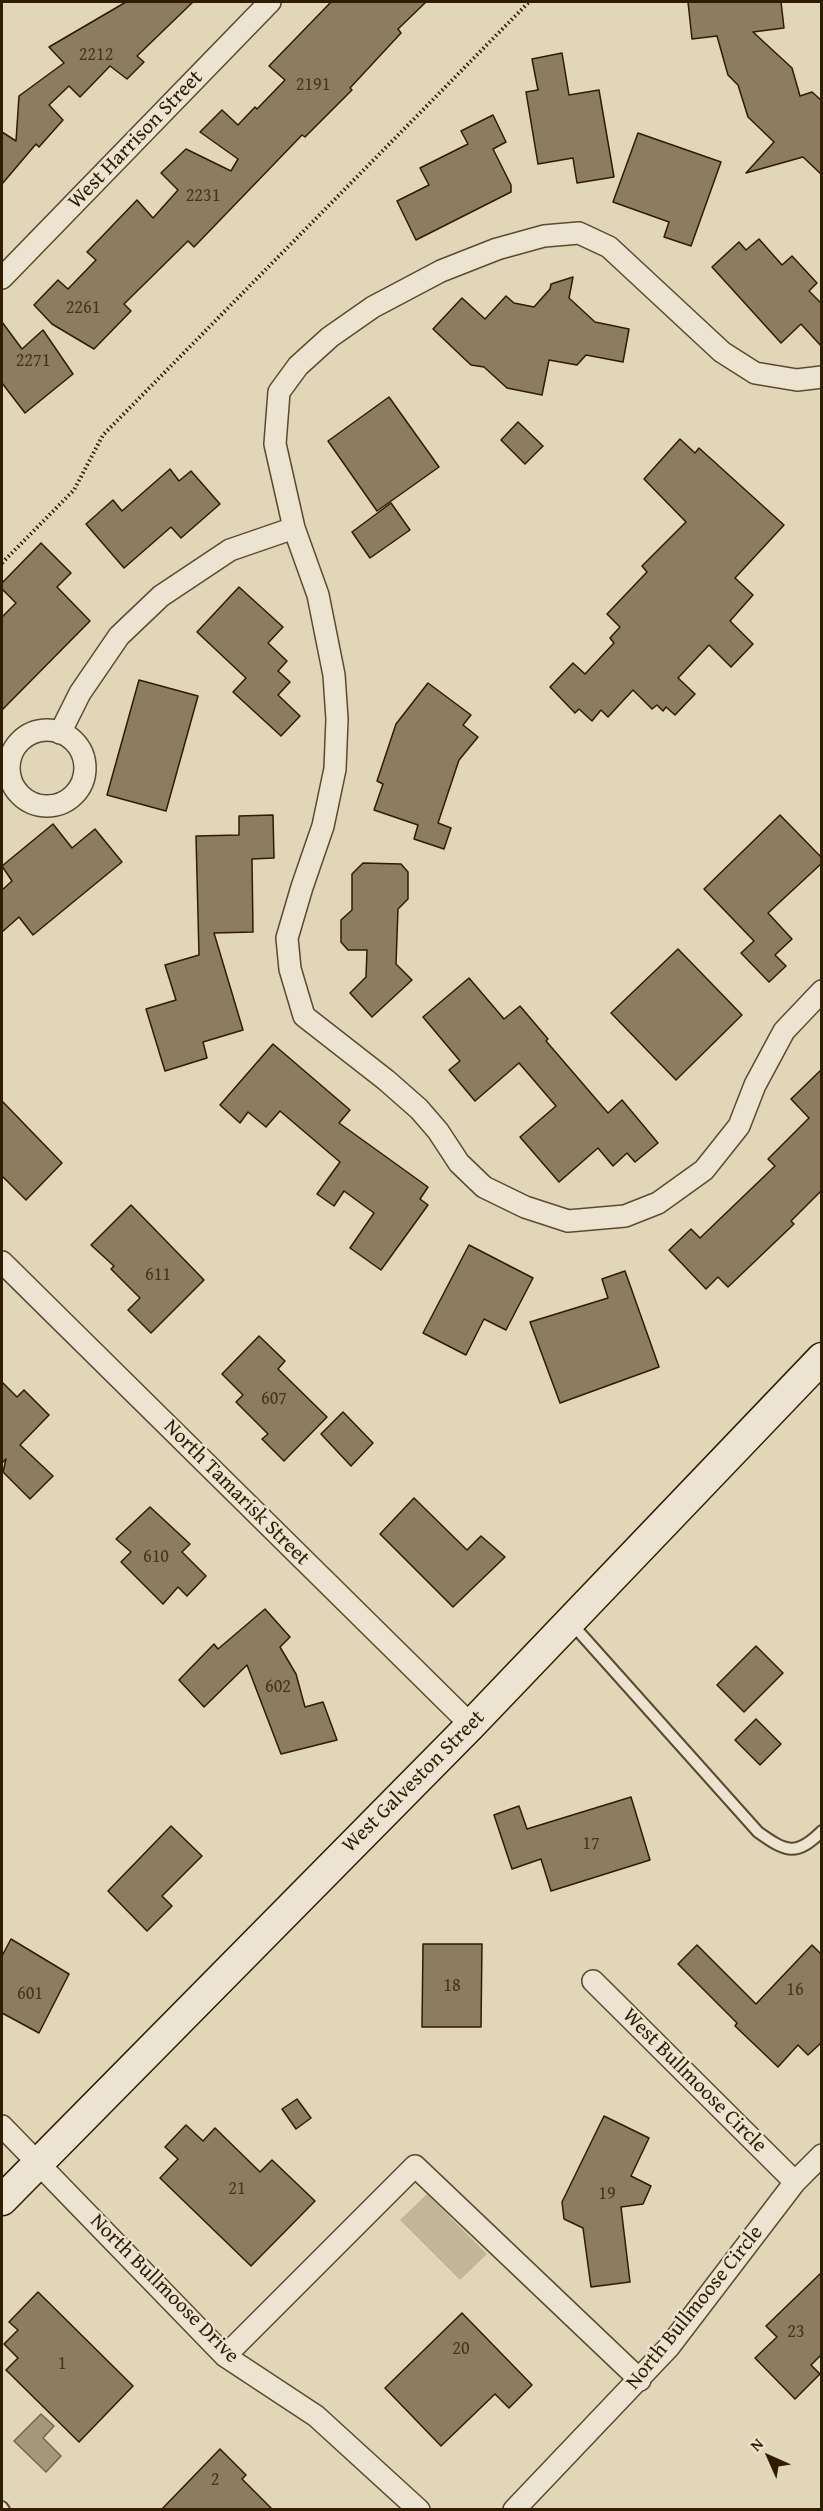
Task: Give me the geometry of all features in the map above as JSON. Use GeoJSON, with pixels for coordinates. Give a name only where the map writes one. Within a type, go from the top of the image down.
{"type":"FeatureCollection","features":[{"type":"Feature","properties":{"kind":"street","name":"West Harrison Street"},"geometry":{"type":"LineString","coordinates":[[2,278],[270,2]]}},
{"type":"Feature","properties":{"kind":"street"},"geometry":{"type":"LineString","coordinates":[[822,377],[797,380],[755,373],[722,352],[609,247],[579,232],[544,236],[497,249],[441,271],[374,307],[330,337],[298,366],[279,393],[275,444],[294,528],[318,595],[334,675],[337,719],[335,769],[323,826],[287,938],[290,969],[304,1016],[419,1109],[438,1131],[459,1163],[484,1187],[525,1207],[568,1221],[625,1216],[658,1203],[704,1170],[739,1126],[755,1085],[784,1031],[822,991]]}},
{"type":"Feature","properties":{"kind":"street"},"geometry":{"type":"LineString","coordinates":[[60,733],[80,693],[119,636],[161,596],[230,550],[294,528]]}},
{"type":"Feature","properties":{"kind":"street","name":"North Tamarisk Street"},"geometry":{"type":"LineString","coordinates":[[2,1262],[471,1725]]}},
{"type":"Feature","properties":{"kind":"street","name":"West Galveston Street"},"geometry":{"type":"LineString","coordinates":[[2,2200],[471,1725],[822,1358]]}},
{"type":"Feature","properties":{"kind":"street","name":"West Bullmoose Circle"},"geometry":{"type":"LineString","coordinates":[[593,1981],[795,2182]]}},
{"type":"Feature","properties":{"kind":"street","name":"North Bullmoose Drive"},"geometry":{"type":"LineString","coordinates":[[2,2126],[225,2356],[316,2416],[419,2510]]}},
{"type":"Feature","properties":{"kind":"street","name":"North Bullmoose Circle"},"geometry":{"type":"LineString","coordinates":[[514,2510],[669,2347],[795,2182],[822,2155]]}},
{"type":"Feature","properties":{"kind":"street"},"geometry":{"type":"LineString","coordinates":[[225,2356],[415,2166],[640,2380]]}},
{"type":"Feature","properties":{"kind":"lane"},"geometry":{"type":"LineString","coordinates":[[570,1622],[758,1832],[774,1844],[790,1850],[808,1845],[822,1831]]}},
{"type":"Feature","properties":{"kind":"path"},"geometry":{"type":"LineString","coordinates":[[2,563],[74,490],[103,435],[529,2]]}},
{"type":"Feature","properties":{"kind":"shaded area"},"geometry":{"type":"Polygon","coordinates":[[[427,2194],[487,2254],[460,2280],[400,2220],[427,2194]]]}},
{"type":"Feature","properties":{"kind":"shaded area"},"geometry":{"type":"Polygon","coordinates":[[[41,2414],[54,2426],[43,2438],[61,2456],[46,2472],[14,2441],[41,2414]]]}},
{"type":"Feature","properties":{"kind":"building"},"geometry":{"type":"Polygon","coordinates":[[[126,2],[193,2],[137,56],[144,62],[127,79],[110,66],[80,97],[69,86],[49,105],[63,120],[39,147],[36,144],[2,184],[2,132],[16,141],[19,96],[64,63],[49,47],[126,2]]]}},
{"type":"Feature","properties":{"kind":"building"},"geometry":{"type":"Polygon","coordinates":[[[331,2],[426,2],[398,29],[401,33],[350,88],[352,90],[305,137],[302,135],[194,247],[188,241],[124,304],[131,311],[94,349],[52,324],[34,305],[58,280],[68,289],[96,260],[87,252],[137,200],[153,218],[178,190],[161,173],[186,149],[231,171],[238,159],[200,132],[222,110],[238,125],[255,107],[257,109],[285,80],[269,66],[331,2]]]}},
{"type":"Feature","properties":{"kind":"building"},"geometry":{"type":"Polygon","coordinates":[[[688,2],[781,2],[784,28],[753,32],[792,68],[800,96],[812,92],[822,101],[822,175],[803,157],[746,173],[774,142],[748,117],[738,85],[728,75],[717,36],[692,39],[688,2]]]}},
{"type":"Feature","properties":{"kind":"building"},"geometry":{"type":"Polygon","coordinates":[[[562,53],[569,95],[599,90],[614,177],[577,183],[573,158],[538,164],[526,92],[538,90],[532,59],[562,53]]]}},
{"type":"Feature","properties":{"kind":"building"},"geometry":{"type":"Polygon","coordinates":[[[493,115],[506,142],[493,149],[511,185],[511,192],[416,240],[397,201],[429,185],[420,168],[468,144],[461,131],[493,115]]]}},
{"type":"Feature","properties":{"kind":"building"},"geometry":{"type":"Polygon","coordinates":[[[638,133],[721,162],[691,246],[664,237],[669,222],[613,202],[638,133]]]}},
{"type":"Feature","properties":{"kind":"building"},"geometry":{"type":"Polygon","coordinates":[[[759,239],[782,265],[792,256],[817,283],[809,291],[822,304],[822,347],[801,324],[781,343],[712,267],[739,242],[746,250],[759,239]]]}},
{"type":"Feature","properties":{"kind":"building"},"geometry":{"type":"Polygon","coordinates":[[[573,277],[569,298],[595,322],[629,329],[623,362],[586,355],[577,365],[549,360],[542,395],[507,388],[484,367],[471,365],[433,329],[462,298],[485,319],[506,296],[514,303],[534,307],[550,289],[551,284],[573,277]]]}},
{"type":"Feature","properties":{"kind":"building"},"geometry":{"type":"Polygon","coordinates":[[[2,322],[22,349],[43,330],[73,374],[25,413],[2,383],[2,322]]]}},
{"type":"Feature","properties":{"kind":"building"},"geometry":{"type":"Polygon","coordinates":[[[389,397],[439,467],[377,511],[328,441],[389,397]]]}},
{"type":"Feature","properties":{"kind":"building"},"geometry":{"type":"Polygon","coordinates":[[[518,422],[543,446],[525,464],[501,440],[518,422]]]}},
{"type":"Feature","properties":{"kind":"building"},"geometry":{"type":"Polygon","coordinates":[[[680,439],[695,453],[699,448],[784,525],[735,578],[753,595],[730,621],[753,644],[731,667],[709,645],[678,678],[695,694],[675,715],[666,707],[663,711],[657,705],[652,709],[633,690],[608,717],[601,710],[592,721],[579,709],[575,713],[550,687],[573,663],[585,674],[614,643],[610,638],[620,627],[607,614],[647,572],[642,566],[686,522],[644,479],[680,439]]]}},
{"type":"Feature","properties":{"kind":"building"},"geometry":{"type":"Polygon","coordinates":[[[170,469],[179,481],[191,471],[220,504],[181,538],[171,527],[124,568],[86,524],[113,500],[122,511],[170,469]]]}},
{"type":"Feature","properties":{"kind":"building"},"geometry":{"type":"Polygon","coordinates":[[[391,503],[410,530],[370,558],[352,532],[391,503]]]}},
{"type":"Feature","properties":{"kind":"building"},"geometry":{"type":"Polygon","coordinates":[[[41,543],[71,573],[57,587],[90,621],[2,710],[2,617],[16,603],[2,589],[2,583],[41,543]]]}},
{"type":"Feature","properties":{"kind":"building"},"geometry":{"type":"Polygon","coordinates":[[[239,587],[283,627],[268,643],[287,661],[278,671],[290,682],[278,695],[300,716],[281,736],[233,692],[246,678],[197,632],[239,587]]]}},
{"type":"Feature","properties":{"kind":"building"},"geometry":{"type":"Polygon","coordinates":[[[139,680],[198,696],[166,811],[107,795],[139,680]]]}},
{"type":"Feature","properties":{"kind":"building"},"geometry":{"type":"Polygon","coordinates":[[[428,683],[471,715],[463,725],[478,737],[459,760],[438,823],[451,828],[444,849],[414,839],[418,825],[374,810],[383,784],[377,781],[396,724],[428,683]]]}},
{"type":"Feature","properties":{"kind":"building"},"geometry":{"type":"Polygon","coordinates":[[[273,815],[274,858],[252,859],[253,932],[214,933],[243,1030],[203,1042],[207,1058],[165,1071],[146,1009],[176,1000],[165,965],[199,955],[196,836],[239,835],[239,816],[273,815]]]}},
{"type":"Feature","properties":{"kind":"building"},"geometry":{"type":"Polygon","coordinates":[[[780,815],[822,858],[822,863],[768,913],[792,939],[775,955],[786,966],[769,982],[741,953],[754,941],[704,889],[780,815]]]}},
{"type":"Feature","properties":{"kind":"building"},"geometry":{"type":"Polygon","coordinates":[[[53,824],[72,848],[95,829],[122,862],[33,935],[19,917],[2,932],[2,890],[12,881],[2,866],[53,824]]]}},
{"type":"Feature","properties":{"kind":"building"},"geometry":{"type":"Polygon","coordinates":[[[363,863],[401,864],[408,872],[408,899],[398,909],[396,964],[412,980],[372,1017],[350,993],[366,977],[367,950],[348,950],[341,942],[341,920],[352,910],[352,874],[363,863]]]}},
{"type":"Feature","properties":{"kind":"building"},"geometry":{"type":"Polygon","coordinates":[[[678,949],[742,1015],[676,1080],[611,1013],[678,949]]]}},
{"type":"Feature","properties":{"kind":"building"},"geometry":{"type":"Polygon","coordinates":[[[469,978],[504,1019],[520,1006],[548,1039],[546,1041],[608,1113],[622,1100],[658,1143],[635,1162],[627,1153],[613,1166],[598,1148],[559,1182],[520,1137],[556,1106],[519,1063],[475,1101],[449,1070],[460,1061],[423,1017],[469,978]]]}},
{"type":"Feature","properties":{"kind":"building"},"geometry":{"type":"Polygon","coordinates":[[[273,1044],[350,1110],[339,1123],[428,1187],[420,1199],[428,1205],[381,1270],[350,1248],[374,1213],[344,1191],[334,1206],[317,1194],[340,1162],[280,1111],[266,1127],[248,1112],[240,1123],[220,1105],[273,1044]]]}},
{"type":"Feature","properties":{"kind":"building"},"geometry":{"type":"Polygon","coordinates":[[[822,1069],[822,1190],[791,1221],[794,1224],[728,1287],[718,1277],[706,1289],[669,1250],[691,1229],[700,1238],[775,1166],[768,1159],[809,1118],[791,1099],[822,1069]]]}},
{"type":"Feature","properties":{"kind":"building"},"geometry":{"type":"Polygon","coordinates":[[[2,1101],[62,1163],[26,1200],[2,1176],[2,1101]]]}},
{"type":"Feature","properties":{"kind":"building"},"geometry":{"type":"Polygon","coordinates":[[[131,1205],[204,1280],[151,1333],[128,1310],[140,1298],[111,1269],[114,1266],[91,1245],[131,1205]]]}},
{"type":"Feature","properties":{"kind":"building"},"geometry":{"type":"Polygon","coordinates":[[[469,1245],[533,1278],[506,1330],[484,1319],[466,1355],[423,1333],[469,1245]]]}},
{"type":"Feature","properties":{"kind":"building"},"geometry":{"type":"Polygon","coordinates":[[[625,1271],[659,1367],[560,1403],[530,1322],[608,1298],[602,1279],[625,1271]]]}},
{"type":"Feature","properties":{"kind":"building"},"geometry":{"type":"Polygon","coordinates":[[[259,1336],[285,1361],[278,1369],[327,1417],[284,1461],[262,1439],[268,1434],[236,1402],[243,1395],[222,1374],[259,1336]]]}},
{"type":"Feature","properties":{"kind":"building"},"geometry":{"type":"Polygon","coordinates":[[[2,1382],[17,1397],[24,1390],[49,1415],[20,1445],[53,1476],[30,1499],[3,1472],[6,1459],[2,1463],[2,1382]]]}},
{"type":"Feature","properties":{"kind":"building"},"geometry":{"type":"Polygon","coordinates":[[[343,1412],[373,1443],[351,1466],[321,1434],[343,1412]]]}},
{"type":"Feature","properties":{"kind":"building"},"geometry":{"type":"Polygon","coordinates":[[[414,1498],[467,1550],[481,1536],[505,1557],[453,1607],[380,1534],[414,1498]]]}},
{"type":"Feature","properties":{"kind":"building"},"geometry":{"type":"Polygon","coordinates":[[[150,1507],[190,1544],[182,1552],[206,1576],[187,1596],[178,1587],[163,1604],[121,1562],[131,1552],[116,1539],[150,1507]]]}},
{"type":"Feature","properties":{"kind":"building"},"geometry":{"type":"Polygon","coordinates":[[[265,1609],[290,1637],[280,1647],[296,1674],[305,1707],[323,1702],[337,1740],[281,1754],[247,1665],[204,1707],[179,1680],[214,1644],[218,1649],[265,1609]]]}},
{"type":"Feature","properties":{"kind":"building"},"geometry":{"type":"Polygon","coordinates":[[[756,1646],[783,1673],[744,1712],[717,1685],[756,1646]]]}},
{"type":"Feature","properties":{"kind":"building"},"geometry":{"type":"Polygon","coordinates":[[[756,1719],[781,1744],[760,1765],[735,1740],[756,1719]]]}},
{"type":"Feature","properties":{"kind":"building"},"geometry":{"type":"Polygon","coordinates":[[[631,1797],[650,1860],[551,1891],[541,1859],[512,1869],[494,1815],[519,1806],[527,1829],[631,1797]]]}},
{"type":"Feature","properties":{"kind":"building"},"geometry":{"type":"Polygon","coordinates":[[[171,1826],[202,1856],[162,1896],[172,1906],[147,1931],[108,1891],[171,1826]]]}},
{"type":"Feature","properties":{"kind":"building"},"geometry":{"type":"Polygon","coordinates":[[[11,1939],[69,1974],[39,2033],[2,2013],[2,1956],[11,1939]]]}},
{"type":"Feature","properties":{"kind":"building"},"geometry":{"type":"Polygon","coordinates":[[[423,1944],[482,1944],[481,2027],[422,2027],[423,1944]]]}},
{"type":"Feature","properties":{"kind":"building"},"geometry":{"type":"Polygon","coordinates":[[[697,1945],[756,2004],[812,1945],[822,1955],[822,2042],[808,2055],[798,2045],[778,2067],[735,2026],[737,2023],[678,1964],[697,1945]]]}},
{"type":"Feature","properties":{"kind":"building"},"geometry":{"type":"Polygon","coordinates":[[[297,2099],[311,2118],[296,2129],[282,2109],[297,2099]]]}},
{"type":"Feature","properties":{"kind":"building"},"geometry":{"type":"Polygon","coordinates":[[[604,2116],[649,2138],[631,2176],[651,2186],[643,2204],[621,2207],[630,2282],[591,2287],[583,2228],[564,2219],[562,2202],[604,2116]]]}},
{"type":"Feature","properties":{"kind":"building"},"geometry":{"type":"Polygon","coordinates":[[[186,2125],[203,2141],[215,2128],[260,2172],[272,2160],[315,2201],[251,2266],[160,2178],[178,2159],[165,2147],[186,2125]]]}},
{"type":"Feature","properties":{"kind":"building"},"geometry":{"type":"Polygon","coordinates":[[[822,2272],[822,2354],[811,2365],[820,2374],[795,2399],[755,2358],[777,2337],[766,2326],[822,2272]]]}},
{"type":"Feature","properties":{"kind":"building"},"geometry":{"type":"Polygon","coordinates":[[[38,2292],[133,2386],[79,2442],[6,2370],[18,2358],[4,2344],[18,2330],[9,2322],[38,2292]]]}},
{"type":"Feature","properties":{"kind":"building"},"geometry":{"type":"Polygon","coordinates":[[[462,2313],[532,2385],[509,2408],[495,2394],[441,2446],[385,2388],[462,2313]]]}},
{"type":"Feature","properties":{"kind":"building"},"geometry":{"type":"Polygon","coordinates":[[[220,2449],[246,2475],[242,2479],[273,2510],[161,2510],[220,2449]]]}}]}
